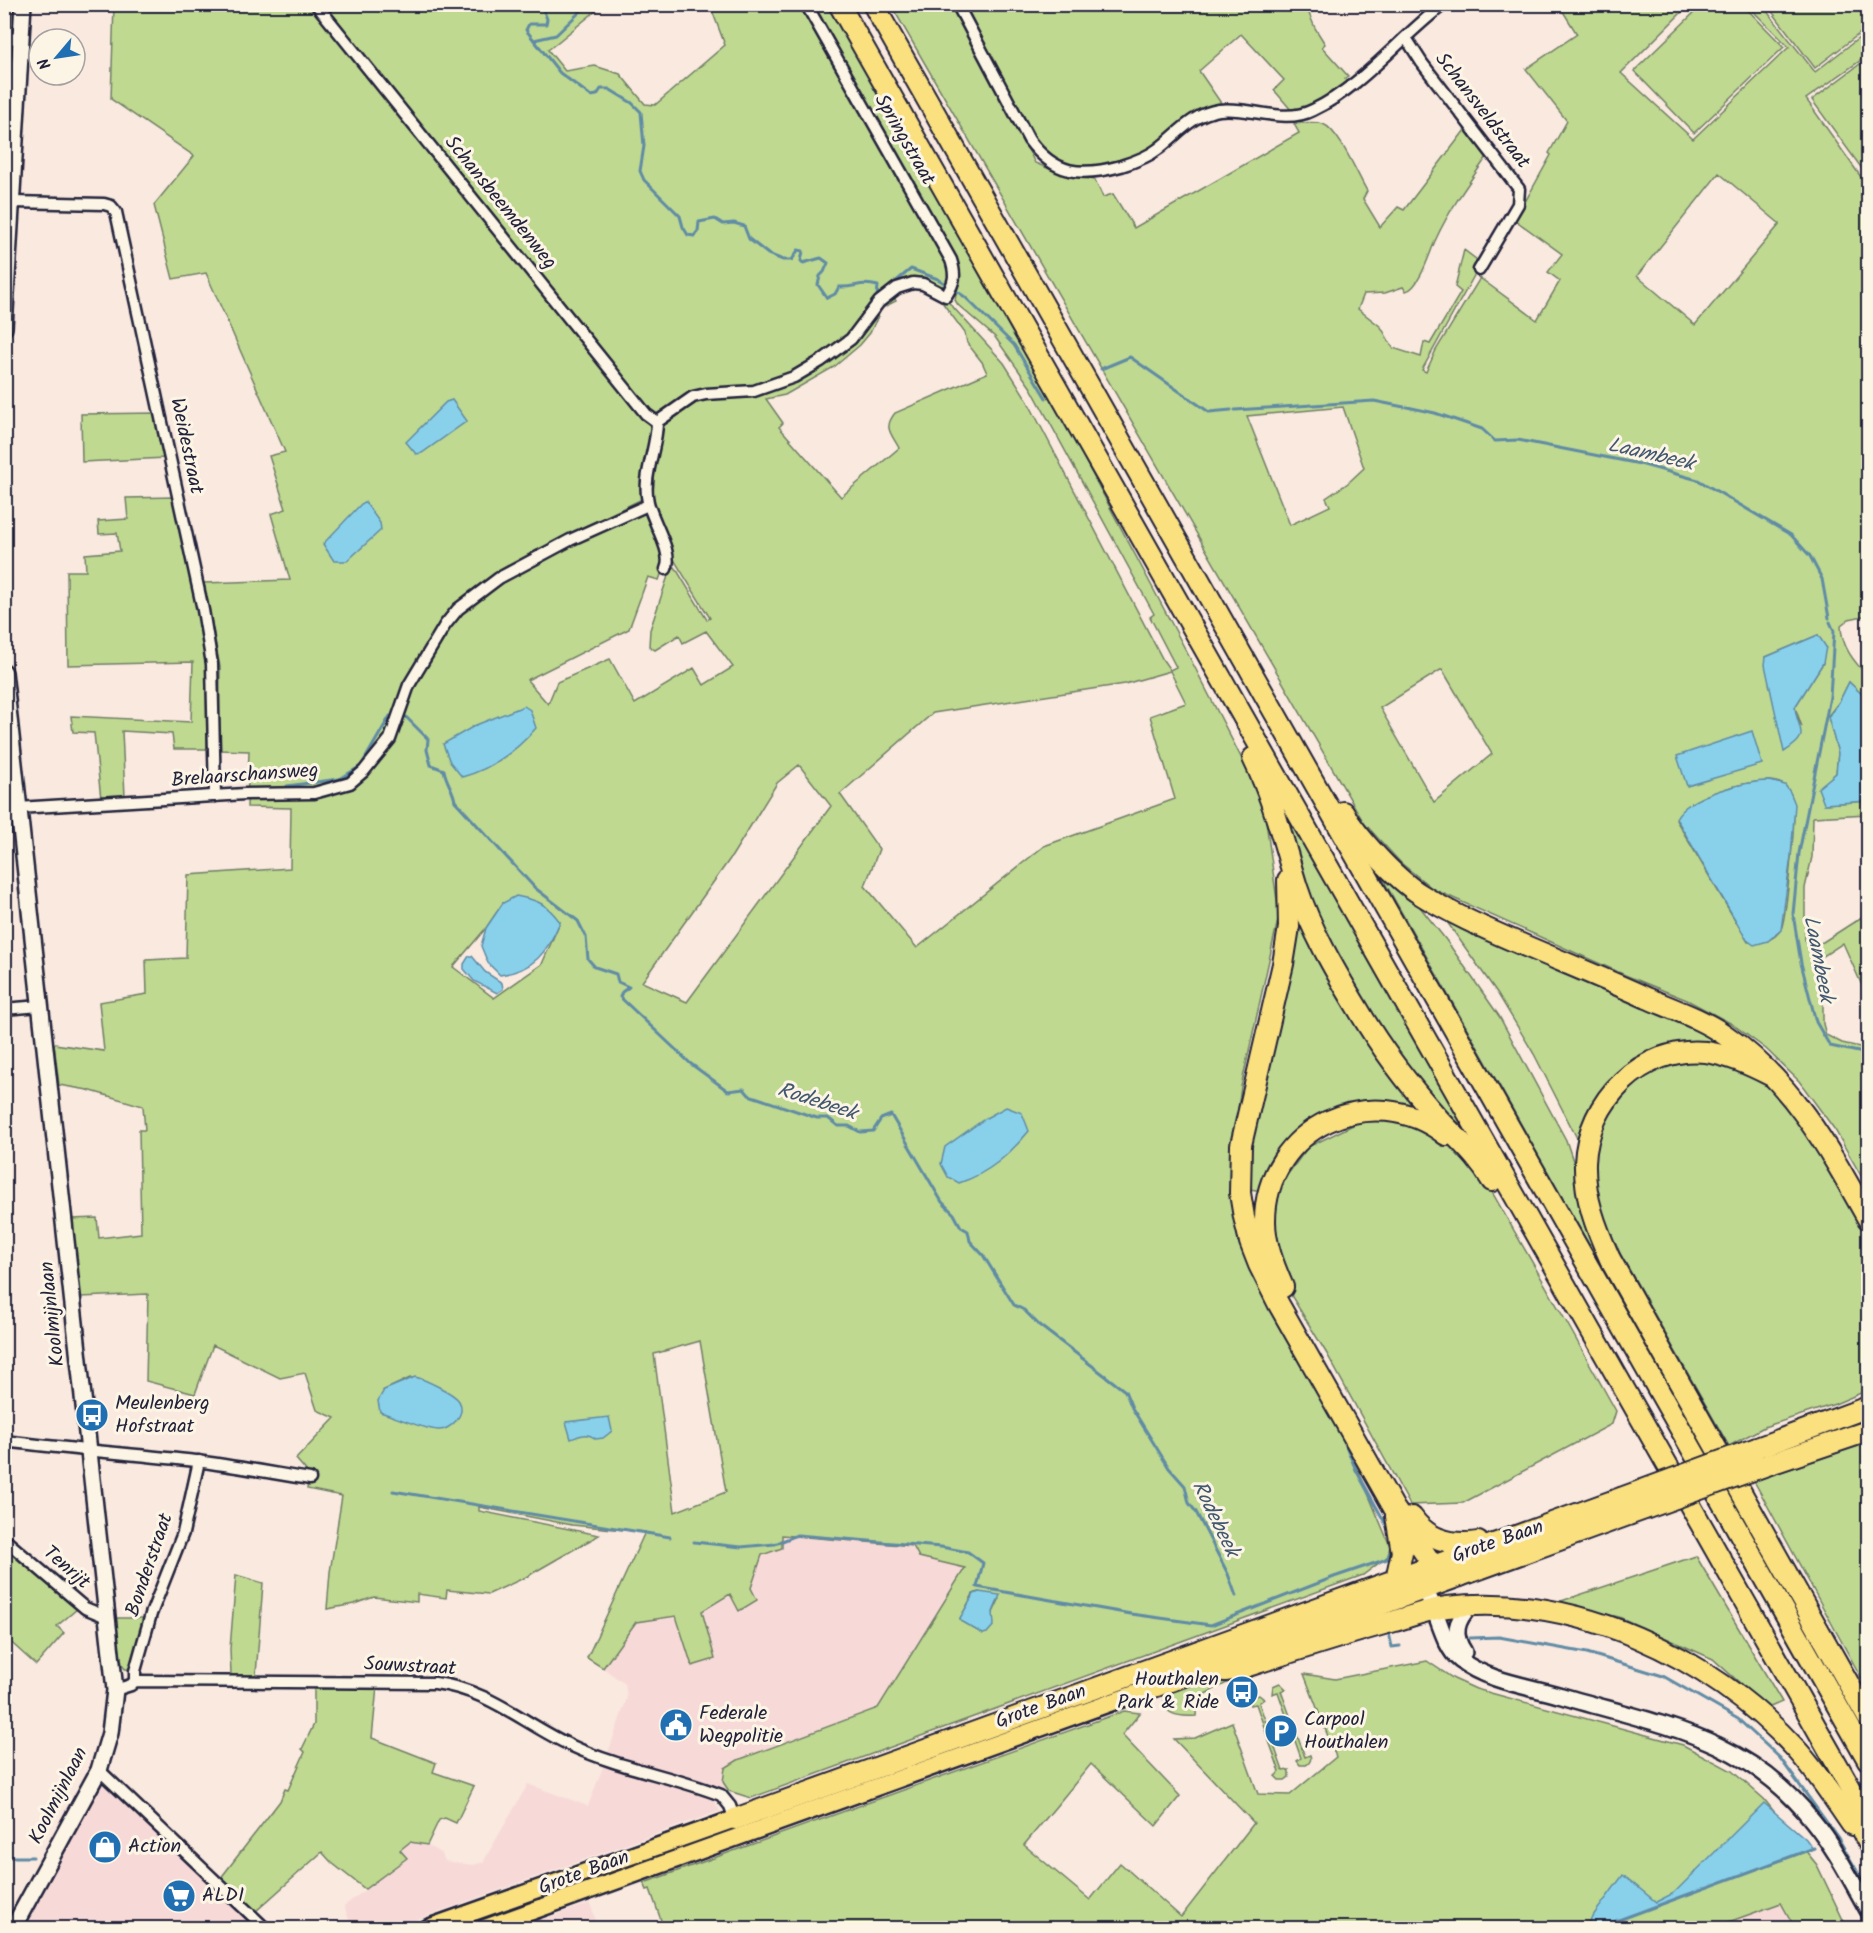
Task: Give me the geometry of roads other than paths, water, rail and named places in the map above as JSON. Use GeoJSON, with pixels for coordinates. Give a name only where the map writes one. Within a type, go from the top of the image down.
{"type":"FeatureCollection","features":[{"type":"Feature","properties":{"kind":"highway"},"geometry":{"type":"LineString","coordinates":[[839,4],[1869,1819]]}},
{"type":"Feature","properties":{"kind":"highway"},"geometry":{"type":"LineString","coordinates":[[873,4],[1869,1760]]}},
{"type":"Feature","properties":{"kind":"highway"},"geometry":{"type":"LineString","coordinates":[[1165,578],[1177,617],[1245,742],[1269,793],[1280,823],[1297,888],[1315,933],[1359,1011],[1407,1082],[1478,1159],[1492,1181],[1717,1571],[1869,1842]]}},
{"type":"Feature","properties":{"kind":"highway"},"geometry":{"type":"LineString","coordinates":[[1314,782],[1336,801],[1372,849],[1404,883],[1419,894],[1462,918],[1705,1024],[1723,1033],[1751,1054],[1789,1093],[1810,1121],[1869,1219]]}},
{"type":"Feature","properties":{"kind":"highway"},"geometry":{"type":"LineString","coordinates":[[1280,823],[1288,883],[1289,927],[1283,964],[1241,1145],[1240,1193],[1244,1217],[1259,1265],[1278,1303],[1394,1508],[1432,1565],[1441,1572],[1460,1576]]}},
{"type":"Feature","properties":{"kind":"highway"},"geometry":{"type":"LineString","coordinates":[[1770,1075],[1727,1056],[1704,1052],[1676,1054],[1642,1067],[1624,1079],[1609,1096],[1591,1126],[1586,1145],[1587,1194],[1595,1225],[1610,1259],[1869,1718]]}},
{"type":"Feature","properties":{"kind":"highway"},"geometry":{"type":"LineString","coordinates":[[1492,1181],[1454,1142],[1433,1126],[1398,1111],[1361,1110],[1336,1117],[1322,1124],[1292,1150],[1282,1163],[1272,1183],[1265,1219],[1269,1249],[1287,1297],[1416,1522],[1430,1535],[1443,1541],[1465,1544],[1482,1541],[1492,1544]]}},
{"type":"Feature","properties":{"kind":"highway","name":"Grote Baan"},"geometry":{"type":"LineString","coordinates":[[1151,1688],[1460,1576],[1625,1506],[1688,1473],[1869,1407]]}},
{"type":"Feature","properties":{"kind":"highway","name":"Grote Baan"},"geometry":{"type":"LineString","coordinates":[[738,1828],[1432,1565],[1492,1544],[1625,1506],[1698,1490],[1869,1431]]}},
{"type":"Feature","properties":{"kind":"highway"},"geometry":{"type":"LineString","coordinates":[[1394,1508],[1402,1552],[1399,1577]]}},
{"type":"Feature","properties":{"kind":"highway"},"geometry":{"type":"LineString","coordinates":[[1202,1669],[1225,1671],[1239,1669],[1434,1608],[1511,1607],[1562,1614],[1630,1633],[1675,1654],[1715,1680],[1775,1728],[1797,1750],[1823,1782],[1869,1850]]}},
{"type":"Feature","properties":{"kind":"main road","name":"Grote Baan"},"geometry":{"type":"LineString","coordinates":[[428,1929],[738,1828],[1151,1688]]}},
{"type":"Feature","properties":{"kind":"main road","name":"Grote Baan"},"geometry":{"type":"LineString","coordinates":[[484,1929],[738,1828]]}},
{"type":"Feature","properties":{"kind":"street"},"geometry":{"type":"LineString","coordinates":[[4,328],[12,202],[10,121],[21,40],[23,4]]}},
{"type":"Feature","properties":{"kind":"street","name":"Schansbeemdenweg"},"geometry":{"type":"LineString","coordinates":[[316,4],[646,414],[657,422]]}},
{"type":"Feature","properties":{"kind":"street","name":"Springstraat"},"geometry":{"type":"LineString","coordinates":[[657,422],[693,397],[754,391],[794,377],[851,339],[879,302],[897,288],[913,283],[923,284],[946,296],[954,285],[956,276],[951,260],[806,4]]}},
{"type":"Feature","properties":{"kind":"street"},"geometry":{"type":"LineString","coordinates":[[957,4],[1038,153],[1061,168],[1088,173],[1132,162],[1148,155],[1193,119],[1218,110],[1290,116],[1313,111],[1345,89],[1444,4]]}},
{"type":"Feature","properties":{"kind":"street"},"geometry":{"type":"LineString","coordinates":[[4,37],[21,40]]}},
{"type":"Feature","properties":{"kind":"street","name":"Schansveldstraat"},"geometry":{"type":"LineString","coordinates":[[1406,38],[1422,63],[1519,189],[1518,204],[1479,270]]}},
{"type":"Feature","properties":{"kind":"street","name":"Weidestraat"},"geometry":{"type":"LineString","coordinates":[[12,202],[104,204],[111,206],[116,212],[209,642],[212,664],[215,796]]}},
{"type":"Feature","properties":{"kind":"street"},"geometry":{"type":"LineString","coordinates":[[657,422],[657,436],[649,470],[647,496],[648,505],[667,552],[666,569]]}},
{"type":"Feature","properties":{"kind":"street","name":"Brelaarschansweg"},"geometry":{"type":"LineString","coordinates":[[11,807],[314,793],[350,783],[364,771],[390,739],[409,685],[445,625],[458,609],[499,578],[570,540],[648,505]]}},
{"type":"Feature","properties":{"kind":"street","name":"Koolmijnlaan"},"geometry":{"type":"LineString","coordinates":[[4,672],[11,807],[40,1006],[115,1690],[110,1733],[99,1770],[13,1929]]}},
{"type":"Feature","properties":{"kind":"street"},"geometry":{"type":"LineString","coordinates":[[4,1009],[40,1006]]}},
{"type":"Feature","properties":{"kind":"street"},"geometry":{"type":"LineString","coordinates":[[4,1441],[89,1452],[199,1461],[310,1479]]}},
{"type":"Feature","properties":{"kind":"street","name":"Bonderstraat"},"geometry":{"type":"LineString","coordinates":[[135,1681],[135,1671],[151,1614],[183,1533],[199,1461]]}},
{"type":"Feature","properties":{"kind":"street","name":"Tenrijt"},"geometry":{"type":"LineString","coordinates":[[4,1539],[85,1608],[107,1617]]}},
{"type":"Feature","properties":{"kind":"street"},"geometry":{"type":"LineString","coordinates":[[1399,1577],[1418,1581],[1425,1589],[1448,1644],[1455,1655],[1484,1674],[1676,1728],[1711,1741],[1738,1756],[1784,1789],[1812,1819],[1869,1910]]}},
{"type":"Feature","properties":{"kind":"street"},"geometry":{"type":"LineString","coordinates":[[1470,1606],[1458,1622],[1456,1636],[1463,1652],[1484,1674]]}},
{"type":"Feature","properties":{"kind":"street","name":"Souwstraat"},"geometry":{"type":"LineString","coordinates":[[114,1674],[129,1674],[135,1681]]}},
{"type":"Feature","properties":{"kind":"street","name":"Souwstraat"},"geometry":{"type":"LineString","coordinates":[[115,1690],[131,1685],[135,1681],[435,1683],[459,1687],[485,1697],[571,1746],[609,1761],[721,1795],[730,1806],[738,1828]]}},
{"type":"Feature","properties":{"kind":"street"},"geometry":{"type":"LineString","coordinates":[[99,1770],[265,1929]]}},
{"type":"Feature","properties":{"kind":"water"},"geometry":{"type":"Polygon","coordinates":[[[452,400],[467,421],[422,453],[416,454],[406,442],[446,402],[452,400]]]}},
{"type":"Feature","properties":{"kind":"water"},"geometry":{"type":"Polygon","coordinates":[[[365,502],[380,523],[381,530],[347,561],[334,561],[323,544],[365,502]]]}},
{"type":"Feature","properties":{"kind":"water"},"geometry":{"type":"Polygon","coordinates":[[[1818,635],[1826,647],[1823,663],[1795,707],[1801,736],[1784,752],[1765,665],[1766,657],[1818,635]]]}},
{"type":"Feature","properties":{"kind":"water"},"geometry":{"type":"Polygon","coordinates":[[[1849,682],[1868,700],[1868,801],[1824,804],[1818,788],[1836,773],[1838,753],[1828,717],[1849,682]]]}},
{"type":"Feature","properties":{"kind":"water"},"geometry":{"type":"Polygon","coordinates":[[[524,706],[530,710],[536,728],[503,758],[473,774],[462,777],[450,762],[443,744],[476,725],[524,706]]]}},
{"type":"Feature","properties":{"kind":"water"},"geometry":{"type":"Polygon","coordinates":[[[1752,731],[1762,764],[1687,786],[1677,756],[1752,731]]]}},
{"type":"Feature","properties":{"kind":"water"},"geometry":{"type":"Polygon","coordinates":[[[1770,781],[1785,785],[1795,804],[1791,856],[1781,930],[1768,941],[1754,945],[1747,940],[1676,818],[1682,810],[1705,796],[1733,787],[1770,781]]]}},
{"type":"Feature","properties":{"kind":"water"},"geometry":{"type":"Polygon","coordinates":[[[516,896],[541,904],[560,922],[550,943],[538,958],[522,969],[500,975],[488,963],[481,946],[486,928],[503,903],[516,896]]]}},
{"type":"Feature","properties":{"kind":"water"},"geometry":{"type":"Polygon","coordinates":[[[469,956],[472,956],[485,972],[502,983],[503,989],[497,993],[474,981],[464,969],[469,956]]]}},
{"type":"Feature","properties":{"kind":"water"},"geometry":{"type":"Polygon","coordinates":[[[1006,1107],[1022,1113],[1029,1131],[1014,1148],[980,1174],[959,1183],[948,1177],[941,1164],[945,1147],[1006,1107]]]}},
{"type":"Feature","properties":{"kind":"water"},"geometry":{"type":"Polygon","coordinates":[[[415,1377],[445,1390],[459,1401],[461,1411],[452,1425],[443,1430],[432,1429],[380,1412],[378,1401],[384,1390],[415,1377]]]}},
{"type":"Feature","properties":{"kind":"water"},"geometry":{"type":"Polygon","coordinates":[[[609,1417],[612,1431],[603,1438],[596,1439],[584,1435],[571,1439],[566,1422],[609,1417]]]}},
{"type":"Feature","properties":{"kind":"water"},"geometry":{"type":"Polygon","coordinates":[[[979,1592],[1000,1595],[993,1612],[994,1625],[983,1634],[962,1622],[960,1618],[974,1594],[979,1592]]]}},
{"type":"Feature","properties":{"kind":"water"},"geometry":{"type":"Polygon","coordinates":[[[1764,1803],[1806,1839],[1813,1849],[1597,1928],[1584,1928],[1623,1875],[1656,1902],[1674,1893],[1764,1803]]]}},
{"type":"Feature","properties":{"kind":"waterway","name":"Laambeek"},"geometry":{"type":"LineString","coordinates":[[541,4],[547,19],[546,24],[529,24],[526,30],[560,73],[591,96],[597,95],[601,89],[609,89],[632,103],[641,112],[644,146],[640,171],[644,180],[680,216],[688,235],[694,236],[698,231],[699,222],[715,219],[723,224],[734,223],[744,226],[749,239],[768,254],[783,260],[792,260],[798,250],[803,251],[801,261],[803,263],[821,258],[828,263],[820,276],[818,285],[827,298],[835,294],[839,287],[866,284],[878,286],[877,297],[911,269],[938,279],[949,286]]}},
{"type":"Feature","properties":{"kind":"waterway"},"geometry":{"type":"LineString","coordinates":[[534,40],[556,35],[588,4]]}},
{"type":"Feature","properties":{"kind":"waterway","name":"Laambeek"},"geometry":{"type":"LineString","coordinates":[[955,290],[1014,345],[1046,398]]}},
{"type":"Feature","properties":{"kind":"waterway","name":"Laambeek"},"geometry":{"type":"LineString","coordinates":[[1101,369],[1130,357],[1209,412],[1231,410]]}},
{"type":"Feature","properties":{"kind":"waterway","name":"Laambeek"},"geometry":{"type":"LineString","coordinates":[[1235,410],[1374,401],[1404,407]]}},
{"type":"Feature","properties":{"kind":"waterway","name":"Laambeek"},"geometry":{"type":"LineString","coordinates":[[1407,407],[1435,413],[1482,429],[1495,441],[1518,440],[1640,464],[1698,480],[1791,535],[1810,556],[1822,579],[1829,618]]}},
{"type":"Feature","properties":{"kind":"waterway","name":"Laambeek"},"geometry":{"type":"LineString","coordinates":[[1830,622],[1834,631],[1830,697],[1799,853],[1793,914],[1801,963],[1816,1022],[1830,1046],[1868,1054]]}},
{"type":"Feature","properties":{"kind":"waterway"},"geometry":{"type":"LineString","coordinates":[[287,786],[339,779],[361,766],[390,716]]}},
{"type":"Feature","properties":{"kind":"waterway","name":"Rodebeek"},"geometry":{"type":"LineString","coordinates":[[405,716],[428,739],[427,750],[431,765],[444,770],[455,801],[535,888],[578,921],[586,937],[588,959],[595,967],[616,974],[618,982],[629,987],[622,992],[620,997],[691,1064],[728,1091],[744,1089],[749,1095],[817,1118],[828,1118],[838,1126],[849,1126],[860,1132],[873,1131],[881,1119],[891,1115],[942,1202],[954,1214],[961,1227],[968,1231],[970,1241],[983,1255],[1014,1305],[1024,1310],[1039,1325],[1125,1391],[1132,1408],[1169,1468],[1185,1486],[1189,1503],[1196,1512],[1228,1574],[1236,1596]]}},
{"type":"Feature","properties":{"kind":"waterway"},"geometry":{"type":"LineString","coordinates":[[1346,1446],[1356,1470],[1389,1530]]}},
{"type":"Feature","properties":{"kind":"waterway"},"geometry":{"type":"LineString","coordinates":[[393,1491],[670,1537]]}},
{"type":"Feature","properties":{"kind":"waterway"},"geometry":{"type":"LineString","coordinates":[[694,1542],[741,1547],[775,1544],[797,1535],[941,1547],[968,1552],[983,1563],[977,1587],[1131,1614],[1211,1625],[1387,1559],[1392,1548]]}},
{"type":"Feature","properties":{"kind":"waterway"},"geometry":{"type":"LineString","coordinates":[[1389,1633],[1392,1647],[1400,1646]]}},
{"type":"Feature","properties":{"kind":"waterway"},"geometry":{"type":"LineString","coordinates":[[1470,1638],[1499,1637],[1587,1653],[1663,1676],[1738,1719],[1780,1758],[1838,1838],[1868,1890]]}},
{"type":"Feature","properties":{"kind":"waterway"},"geometry":{"type":"LineString","coordinates":[[1597,1928],[1814,1848]]}},
{"type":"Feature","properties":{"kind":"waterway"},"geometry":{"type":"LineString","coordinates":[[4,1857],[33,1857]]}},
{"type":"Feature","properties":{"kind":"place","name":"Meulenberg Hofstraat"},"geometry":{"type":"Point","coordinates":[92,1415]}},
{"type":"Feature","properties":{"kind":"place","name":"Houthalen Park & Ride"},"geometry":{"type":"Point","coordinates":[1242,1692]}},
{"type":"Feature","properties":{"kind":"place","name":"Federale Wegpolitie"},"geometry":{"type":"Point","coordinates":[676,1725]}},
{"type":"Feature","properties":{"kind":"place","name":"Carpool Houthalen"},"geometry":{"type":"Point","coordinates":[1281,1731]}},
{"type":"Feature","properties":{"kind":"place","name":"Action"},"geometry":{"type":"Point","coordinates":[105,1847]}},
{"type":"Feature","properties":{"kind":"place","name":"ALDI"},"geometry":{"type":"Point","coordinates":[179,1896]}}]}
